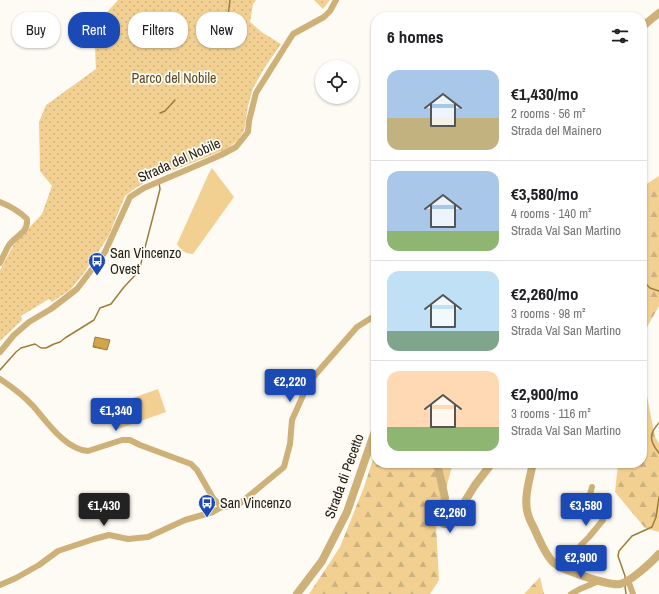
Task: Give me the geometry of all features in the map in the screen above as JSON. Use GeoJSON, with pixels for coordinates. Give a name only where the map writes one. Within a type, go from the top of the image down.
{"type":"FeatureCollection","features":[{"type":"Feature","properties":{"kind":"street","name":"Strada del Nobile"},"geometry":{"type":"LineString","coordinates":[[0,352],[14,335],[29,322],[51,309],[77,289],[105,252],[130,197],[144,188],[217,157],[236,147],[248,132],[249,121],[256,93],[293,34],[324,17],[330,11],[336,0]]}},
{"type":"Feature","properties":{"kind":"street"},"geometry":{"type":"LineString","coordinates":[[647,23],[659,13]]}},
{"type":"Feature","properties":{"kind":"street"},"geometry":{"type":"LineString","coordinates":[[0,202],[22,214],[27,219],[27,225],[26,229],[10,245],[0,263]]}},
{"type":"Feature","properties":{"kind":"street"},"geometry":{"type":"LineString","coordinates":[[0,585],[16,578],[58,551],[94,539],[109,536],[128,539],[148,537],[185,520],[213,512],[222,507],[238,505],[284,467],[290,444],[292,420],[309,382],[358,327],[371,318]]}},
{"type":"Feature","properties":{"kind":"street"},"geometry":{"type":"LineString","coordinates":[[0,379],[33,406],[58,434],[75,447],[88,450],[122,440],[130,440],[191,464],[197,470],[213,498],[222,507]]}},
{"type":"Feature","properties":{"kind":"street","name":"Strada di Pecetto"},"geometry":{"type":"LineString","coordinates":[[297,594],[322,561],[347,512],[371,442]]}},
{"type":"Feature","properties":{"kind":"street"},"geometry":{"type":"LineString","coordinates":[[438,468],[445,498],[442,522],[444,524],[450,524],[454,520],[488,468]]}},
{"type":"Feature","properties":{"kind":"street"},"geometry":{"type":"LineString","coordinates":[[532,468],[526,500],[528,514],[545,552],[554,563],[565,569],[599,581],[614,584],[625,582],[653,561],[659,554]]}},
{"type":"Feature","properties":{"kind":"street"},"geometry":{"type":"LineString","coordinates":[[565,569],[581,545],[603,520],[590,494],[592,487]]}},
{"type":"Feature","properties":{"kind":"street"},"geometry":{"type":"LineString","coordinates":[[571,594],[599,581]]}},
{"type":"Feature","properties":{"kind":"street"},"geometry":{"type":"LineString","coordinates":[[625,582],[633,594]]}},
{"type":"Feature","properties":{"kind":"green space","name":"Parco del Nobile"},"geometry":{"type":"Polygon","coordinates":[[[118,0],[256,0],[253,4],[250,22],[263,33],[281,44],[253,88],[248,106],[244,131],[238,140],[227,149],[156,177],[137,187],[125,196],[108,237],[84,273],[70,290],[52,302],[49,299],[21,316],[22,320],[0,341],[0,270],[14,244],[42,214],[52,186],[40,171],[39,122],[46,105],[96,69],[95,48],[120,48],[120,12],[107,12],[118,0]]]}},
{"type":"Feature","properties":{"kind":"green space"},"geometry":{"type":"Polygon","coordinates":[[[314,0],[330,0],[323,9],[314,0]]]}},
{"type":"Feature","properties":{"kind":"green space"},"geometry":{"type":"Polygon","coordinates":[[[212,168],[234,197],[193,254],[188,253],[182,250],[177,244],[212,168]]]}},
{"type":"Feature","properties":{"kind":"green space"},"geometry":{"type":"Polygon","coordinates":[[[659,176],[659,306],[647,327],[647,184],[659,176]]]}},
{"type":"Feature","properties":{"kind":"green space"},"geometry":{"type":"Polygon","coordinates":[[[158,389],[166,412],[115,430],[107,407],[158,389]]]}},
{"type":"Feature","properties":{"kind":"green space"},"geometry":{"type":"Polygon","coordinates":[[[647,396],[655,437],[659,443],[659,532],[645,528],[615,492],[617,468],[647,468],[647,396]]]}},
{"type":"Feature","properties":{"kind":"green space"},"geometry":{"type":"Polygon","coordinates":[[[371,465],[371,468],[452,468],[436,525],[439,580],[430,594],[309,594],[340,547],[371,465]]]}},
{"type":"Feature","properties":{"kind":"green space"},"geometry":{"type":"Polygon","coordinates":[[[540,577],[544,594],[524,594],[540,577]]]}},
{"type":"Feature","properties":{"kind":"water"},"geometry":{"type":"Polygon","coordinates":[[[95,337],[110,340],[107,350],[93,347],[95,337]]]}},
{"type":"Feature","properties":{"kind":"waterway"},"geometry":{"type":"LineString","coordinates":[[228,12],[230,0]]}},
{"type":"Feature","properties":{"kind":"waterway"},"geometry":{"type":"LineString","coordinates":[[160,113],[165,111],[175,100]]}},
{"type":"Feature","properties":{"kind":"waterway"},"geometry":{"type":"LineString","coordinates":[[0,370],[21,348],[35,344],[41,348],[46,348],[60,342],[94,320],[100,308],[111,304],[139,271],[160,189],[159,183]]}},
{"type":"Feature","properties":{"kind":"waterway"},"geometry":{"type":"LineString","coordinates":[[647,285],[650,288],[659,291]]}},
{"type":"Feature","properties":{"kind":"waterway"},"geometry":{"type":"LineString","coordinates":[[659,423],[655,427],[652,434],[652,442],[659,453]]}},
{"type":"Feature","properties":{"kind":"waterway"},"geometry":{"type":"LineString","coordinates":[[625,578],[618,556],[619,551],[632,536],[652,527],[656,517],[659,497]]}},
{"type":"Feature","properties":{"kind":"waterway"},"geometry":{"type":"LineString","coordinates":[[625,586],[626,594]]}},
{"type":"Feature","properties":{"kind":"place","name":"San Vincenzo Ovest"},"geometry":{"type":"Point","coordinates":[97,276]}},
{"type":"Feature","properties":{"kind":"place","name":"San Vincenzo"},"geometry":{"type":"Point","coordinates":[207,518]}}]}
